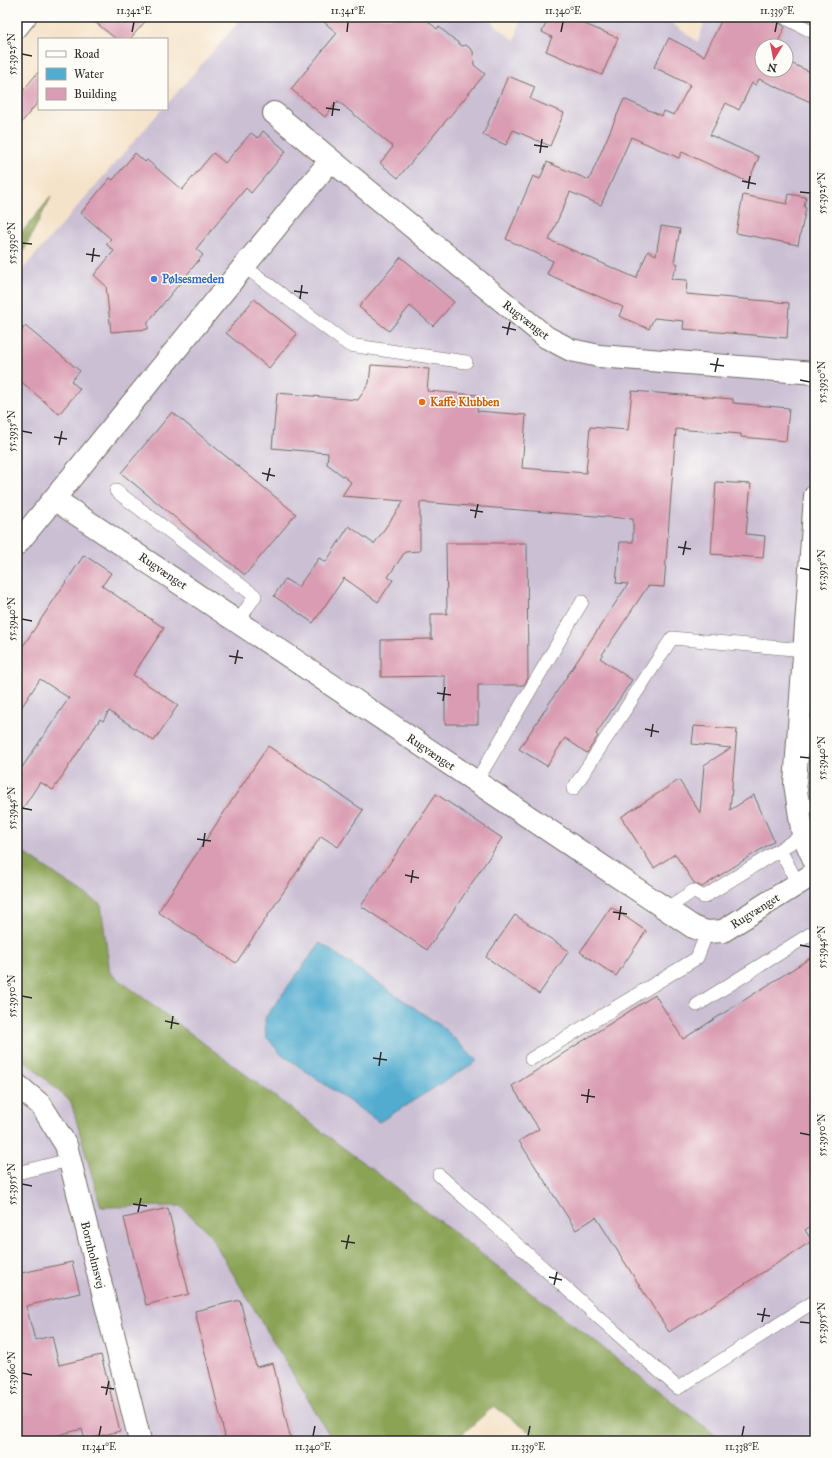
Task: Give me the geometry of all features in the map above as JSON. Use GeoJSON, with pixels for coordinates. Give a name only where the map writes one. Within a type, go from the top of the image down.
{"type":"FeatureCollection","features":[{"type":"Feature","properties":{"kind":"street"},"geometry":{"type":"LineString","coordinates":[[17,27],[25,17]]}},
{"type":"Feature","properties":{"kind":"street","name":"Rugvænget"},"geometry":{"type":"LineString","coordinates":[[274,113],[330,161],[546,337],[571,350],[599,356],[815,373]]}},
{"type":"Feature","properties":{"kind":"street"},"geometry":{"type":"LineString","coordinates":[[17,544],[330,161]]}},
{"type":"Feature","properties":{"kind":"street"},"geometry":{"type":"LineString","coordinates":[[815,496],[795,784],[807,807],[803,835],[815,862]]}},
{"type":"Feature","properties":{"kind":"street","name":"Rugvænget"},"geometry":{"type":"LineString","coordinates":[[54,498],[693,927],[707,932],[723,931],[807,878]]}},
{"type":"Feature","properties":{"kind":"street","name":"Bornholmsvej"},"geometry":{"type":"LineString","coordinates":[[17,1085],[41,1105],[66,1145],[140,1441]]}},
{"type":"Feature","properties":{"kind":"lane"},"geometry":{"type":"LineString","coordinates":[[784,17],[815,32]]}},
{"type":"Feature","properties":{"kind":"lane"},"geometry":{"type":"LineString","coordinates":[[244,266],[349,345],[466,362]]}},
{"type":"Feature","properties":{"kind":"lane"},"geometry":{"type":"LineString","coordinates":[[116,490],[255,596],[238,622]]}},
{"type":"Feature","properties":{"kind":"lane"},"geometry":{"type":"LineString","coordinates":[[476,782],[582,602]]}},
{"type":"Feature","properties":{"kind":"lane"},"geometry":{"type":"LineString","coordinates":[[573,789],[672,638],[804,650]]}},
{"type":"Feature","properties":{"kind":"lane"},"geometry":{"type":"LineString","coordinates":[[666,909],[693,891],[704,898],[803,835]]}},
{"type":"Feature","properties":{"kind":"lane"},"geometry":{"type":"LineString","coordinates":[[780,850],[807,878]]}},
{"type":"Feature","properties":{"kind":"lane"},"geometry":{"type":"LineString","coordinates":[[696,1005],[815,931]]}},
{"type":"Feature","properties":{"kind":"lane"},"geometry":{"type":"LineString","coordinates":[[531,1059],[697,958],[707,932]]}},
{"type":"Feature","properties":{"kind":"lane"},"geometry":{"type":"LineString","coordinates":[[17,1173],[70,1160]]}},
{"type":"Feature","properties":{"kind":"lane"},"geometry":{"type":"LineString","coordinates":[[439,1176],[678,1388],[815,1301]]}},
{"type":"Feature","properties":{"kind":"shaded area"},"geometry":{"type":"Polygon","coordinates":[[[243,17],[485,17],[515,41],[521,17],[663,17],[698,42],[706,17],[815,17],[815,1431],[800,1441],[723,1441],[377,1173],[110,973],[101,905],[17,848],[17,276],[161,110],[168,110],[168,103],[243,17]]]}},
{"type":"Feature","properties":{"kind":"shaded area"},"geometry":{"type":"Polygon","coordinates":[[[17,1054],[71,1102],[101,1207],[180,1206],[208,1232],[333,1441],[17,1441],[17,1054]]]}},
{"type":"Feature","properties":{"kind":"green space"},"geometry":{"type":"Polygon","coordinates":[[[51,197],[17,264],[17,238],[51,197]]]}},
{"type":"Feature","properties":{"kind":"green space"},"geometry":{"type":"Polygon","coordinates":[[[17,848],[101,905],[110,973],[377,1173],[723,1441],[542,1441],[494,1406],[460,1436],[464,1441],[333,1441],[208,1232],[180,1206],[101,1207],[71,1102],[17,1054],[17,848]]]}},
{"type":"Feature","properties":{"kind":"water"},"geometry":{"type":"Polygon","coordinates":[[[320,943],[444,1028],[477,1061],[379,1122],[280,1053],[266,1036],[265,1018],[320,943]]]}},
{"type":"Feature","properties":{"kind":"building"},"geometry":{"type":"Polygon","coordinates":[[[89,17],[149,17],[131,38],[115,38],[89,17]]]}},
{"type":"Feature","properties":{"kind":"building"},"geometry":{"type":"Polygon","coordinates":[[[318,17],[423,17],[437,29],[439,27],[462,46],[466,45],[473,51],[474,65],[485,74],[398,178],[380,163],[393,147],[338,101],[325,117],[291,89],[337,33],[318,17]]]}},
{"type":"Feature","properties":{"kind":"building"},"geometry":{"type":"Polygon","coordinates":[[[549,17],[568,17],[618,38],[602,75],[546,51],[552,37],[542,32],[549,17]]]}},
{"type":"Feature","properties":{"kind":"building"},"geometry":{"type":"Polygon","coordinates":[[[723,17],[776,17],[778,22],[785,27],[780,38],[754,38],[754,78],[794,78],[794,65],[815,74],[815,104],[759,79],[756,85],[752,83],[739,110],[726,103],[710,135],[759,157],[748,182],[682,152],[679,158],[631,137],[601,205],[570,192],[549,240],[636,278],[648,251],[656,255],[661,226],[680,229],[674,262],[678,264],[671,279],[687,280],[686,294],[789,303],[787,338],[683,329],[684,321],[654,318],[649,329],[619,316],[623,307],[547,274],[553,261],[506,239],[533,176],[540,179],[547,162],[589,180],[624,99],[662,116],[664,111],[674,115],[690,85],[654,67],[669,38],[704,56],[723,17]]]}},
{"type":"Feature","properties":{"kind":"building"},"geometry":{"type":"Polygon","coordinates":[[[38,72],[38,102],[17,128],[17,98],[38,72]]]}},
{"type":"Feature","properties":{"kind":"building"},"geometry":{"type":"Polygon","coordinates":[[[508,76],[535,87],[530,99],[564,113],[550,146],[513,130],[506,145],[483,135],[508,76]]]}},
{"type":"Feature","properties":{"kind":"building"},"geometry":{"type":"Polygon","coordinates":[[[263,131],[286,151],[251,193],[246,188],[196,249],[203,255],[148,322],[148,329],[111,332],[106,286],[94,275],[114,251],[106,244],[111,239],[81,213],[110,178],[113,180],[135,153],[145,162],[147,160],[182,190],[213,153],[225,163],[251,133],[258,138],[263,131]]]}},
{"type":"Feature","properties":{"kind":"building"},"geometry":{"type":"Polygon","coordinates":[[[789,194],[806,197],[804,207],[806,208],[798,245],[736,233],[743,195],[787,204],[789,194]]]}},
{"type":"Feature","properties":{"kind":"building"},"geometry":{"type":"Polygon","coordinates":[[[401,257],[454,302],[433,326],[410,306],[389,331],[359,307],[401,257]]]}},
{"type":"Feature","properties":{"kind":"building"},"geometry":{"type":"Polygon","coordinates":[[[254,299],[297,334],[269,368],[226,333],[254,299]]]}},
{"type":"Feature","properties":{"kind":"building"},"geometry":{"type":"Polygon","coordinates":[[[25,326],[80,371],[71,381],[80,389],[59,414],[17,378],[17,337],[25,326]]]}},
{"type":"Feature","properties":{"kind":"building"},"geometry":{"type":"Polygon","coordinates":[[[371,365],[429,369],[427,391],[478,395],[477,411],[526,415],[522,468],[586,473],[590,427],[628,430],[632,391],[733,399],[733,403],[789,408],[786,441],[741,437],[741,434],[676,429],[664,587],[648,586],[600,658],[632,680],[596,734],[598,736],[587,753],[565,738],[547,766],[519,749],[628,584],[616,583],[620,542],[633,542],[633,519],[420,502],[420,551],[405,552],[388,577],[393,580],[378,602],[344,578],[313,623],[274,596],[285,579],[298,587],[319,558],[326,562],[349,526],[374,544],[404,501],[342,496],[351,482],[327,464],[328,453],[272,448],[277,393],[358,400],[369,383],[371,365]]]}},
{"type":"Feature","properties":{"kind":"building"},"geometry":{"type":"Polygon","coordinates":[[[172,412],[296,514],[245,575],[121,473],[172,412]]]}},
{"type":"Feature","properties":{"kind":"building"},"geometry":{"type":"Polygon","coordinates":[[[716,482],[751,484],[746,534],[765,536],[763,558],[711,554],[716,482]]]}},
{"type":"Feature","properties":{"kind":"building"},"geometry":{"type":"Polygon","coordinates":[[[446,543],[527,543],[528,678],[524,685],[478,685],[478,724],[445,724],[445,676],[381,677],[381,640],[433,639],[431,638],[431,614],[447,614],[446,543]]]}},
{"type":"Feature","properties":{"kind":"building"},"geometry":{"type":"Polygon","coordinates":[[[84,555],[111,573],[102,586],[164,628],[133,675],[178,705],[154,741],[109,711],[103,721],[100,719],[53,790],[40,782],[17,817],[17,775],[69,698],[40,679],[17,714],[17,655],[84,555]]]}},
{"type":"Feature","properties":{"kind":"building"},"geometry":{"type":"Polygon","coordinates":[[[694,726],[737,729],[730,810],[754,795],[774,841],[702,887],[694,883],[675,854],[654,868],[621,817],[679,780],[700,813],[704,765],[731,748],[692,744],[694,726]]]}},
{"type":"Feature","properties":{"kind":"building"},"geometry":{"type":"Polygon","coordinates":[[[268,746],[363,810],[338,847],[321,836],[236,963],[158,912],[268,746]]]}},
{"type":"Feature","properties":{"kind":"building"},"geometry":{"type":"Polygon","coordinates":[[[436,794],[502,838],[427,950],[361,906],[436,794]]]}},
{"type":"Feature","properties":{"kind":"building"},"geometry":{"type":"Polygon","coordinates":[[[611,907],[646,931],[616,976],[580,952],[611,907]]]}},
{"type":"Feature","properties":{"kind":"building"},"geometry":{"type":"Polygon","coordinates":[[[515,915],[569,951],[539,994],[486,957],[515,915]]]}},
{"type":"Feature","properties":{"kind":"building"},"geometry":{"type":"Polygon","coordinates":[[[815,955],[815,1223],[805,1230],[812,1241],[669,1332],[596,1217],[576,1230],[519,1141],[539,1129],[512,1086],[655,995],[683,1039],[815,955]]]}},
{"type":"Feature","properties":{"kind":"building"},"geometry":{"type":"Polygon","coordinates":[[[168,1208],[189,1294],[146,1305],[124,1218],[168,1208]]]}},
{"type":"Feature","properties":{"kind":"building"},"geometry":{"type":"Polygon","coordinates":[[[72,1262],[80,1293],[26,1306],[35,1340],[52,1336],[59,1365],[101,1355],[120,1431],[85,1440],[82,1429],[34,1441],[17,1441],[17,1274],[72,1262]]]}},
{"type":"Feature","properties":{"kind":"building"},"geometry":{"type":"Polygon","coordinates":[[[240,1300],[256,1367],[273,1363],[291,1441],[226,1441],[195,1311],[240,1300]]]}},
{"type":"Feature","properties":{"kind":"place","name":"Pølsesmeden"},"geometry":{"type":"Point","coordinates":[154,279]}},
{"type":"Feature","properties":{"kind":"place","name":"Kaffe Klubben"},"geometry":{"type":"Point","coordinates":[422,402]}}]}
